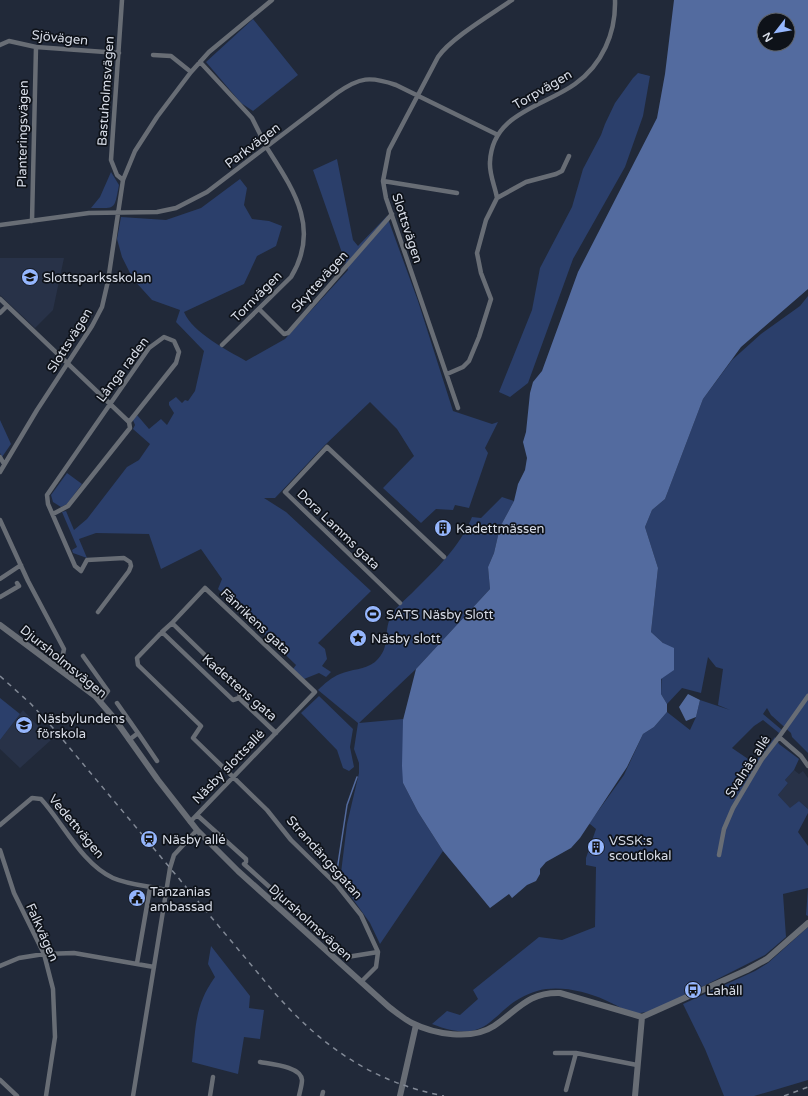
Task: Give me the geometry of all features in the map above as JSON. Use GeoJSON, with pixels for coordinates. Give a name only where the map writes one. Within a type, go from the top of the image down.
{"type":"FeatureCollection","features":[{"type":"Feature","properties":{"kind":"street","name":"Bastuholmsvägen"},"geometry":{"type":"LineString","coordinates":[[122,0],[111,160],[117,175],[123,180]]}},
{"type":"Feature","properties":{"kind":"street","name":"Slottsvägen"},"geometry":{"type":"LineString","coordinates":[[0,472],[92,326],[102,307],[108,281],[123,180],[135,151],[143,137],[200,62],[260,8],[272,0]]}},
{"type":"Feature","properties":{"kind":"street","name":"Slottsvägen"},"geometry":{"type":"LineString","coordinates":[[458,408],[386,198],[383,181],[389,150],[417,95],[443,50],[512,0]]}},
{"type":"Feature","properties":{"kind":"street","name":"Torpvägen"},"geometry":{"type":"LineString","coordinates":[[497,198],[490,171],[490,160],[498,135],[511,119],[574,85],[596,64],[612,35],[616,0]]}},
{"type":"Feature","properties":{"kind":"street","name":"Sjövägen"},"geometry":{"type":"LineString","coordinates":[[0,45],[9,41],[36,46],[119,53]]}},
{"type":"Feature","properties":{"kind":"street","name":"Planteringsvägen"},"geometry":{"type":"LineString","coordinates":[[32,221],[36,46]]}},
{"type":"Feature","properties":{"kind":"street"},"geometry":{"type":"LineString","coordinates":[[153,55],[171,56],[191,72]]}},
{"type":"Feature","properties":{"kind":"street"},"geometry":{"type":"LineString","coordinates":[[200,62],[252,118],[262,138]]}},
{"type":"Feature","properties":{"kind":"street","name":"Parkvägen"},"geometry":{"type":"LineString","coordinates":[[0,225],[88,213],[157,212],[183,205],[207,192],[267,148],[337,93],[362,79],[374,78],[385,81],[498,135]]}},
{"type":"Feature","properties":{"kind":"street","name":"Tornvägen"},"geometry":{"type":"LineString","coordinates":[[222,345],[260,310],[282,287],[295,271],[301,254],[304,237],[301,208],[298,200],[267,148]]}},
{"type":"Feature","properties":{"kind":"street"},"geometry":{"type":"LineString","coordinates":[[446,374],[464,367],[469,361],[489,306],[489,292],[481,273],[477,253],[482,231],[497,198],[526,182],[556,174],[562,170],[570,156]]}},
{"type":"Feature","properties":{"kind":"street"},"geometry":{"type":"LineString","coordinates":[[383,181],[457,193]]}},
{"type":"Feature","properties":{"kind":"street","name":"Skyttevägen"},"geometry":{"type":"LineString","coordinates":[[260,310],[284,334],[288,333],[392,214]]}},
{"type":"Feature","properties":{"kind":"street"},"geometry":{"type":"LineString","coordinates":[[0,299],[109,404],[130,422]]}},
{"type":"Feature","properties":{"kind":"street"},"geometry":{"type":"LineString","coordinates":[[0,313],[7,306]]}},
{"type":"Feature","properties":{"kind":"street","name":"Långa raden"},"geometry":{"type":"LineString","coordinates":[[53,514],[68,506],[130,428],[130,422],[176,364],[180,352],[174,341],[164,337],[149,348],[49,491],[47,499],[53,514],[75,566],[81,571],[87,560],[124,558],[130,562],[131,566],[129,571],[98,612]]}},
{"type":"Feature","properties":{"kind":"street","name":"Dora Lamms gata"},"geometry":{"type":"LineString","coordinates":[[400,603],[285,492],[327,447],[444,557]]}},
{"type":"Feature","properties":{"kind":"street"},"geometry":{"type":"LineString","coordinates":[[0,457],[4,464]]}},
{"type":"Feature","properties":{"kind":"street"},"geometry":{"type":"LineString","coordinates":[[0,520],[64,649],[60,669]]}},
{"type":"Feature","properties":{"kind":"street"},"geometry":{"type":"LineString","coordinates":[[0,579],[21,565]]}},
{"type":"Feature","properties":{"kind":"street"},"geometry":{"type":"LineString","coordinates":[[0,597],[19,586],[17,583]]}},
{"type":"Feature","properties":{"kind":"street","name":"Fänrikens gata"},"geometry":{"type":"LineString","coordinates":[[172,623],[205,588],[316,692]]}},
{"type":"Feature","properties":{"kind":"street"},"geometry":{"type":"LineString","coordinates":[[234,776],[193,738],[201,726],[137,664],[137,658],[172,623],[241,690],[239,698]]}},
{"type":"Feature","properties":{"kind":"street","name":"Djursholmsvägen"},"geometry":{"type":"LineString","coordinates":[[0,624],[60,669],[100,702],[190,822],[224,858],[389,1007],[416,1025],[452,1034],[475,1034],[493,1027],[524,1001],[546,993],[560,993],[642,1017]]}},
{"type":"Feature","properties":{"kind":"street","name":"Kadettens gata"},"geometry":{"type":"LineString","coordinates":[[162,632],[234,700],[239,698],[276,733]]}},
{"type":"Feature","properties":{"kind":"street"},"geometry":{"type":"LineString","coordinates":[[83,656],[108,691],[100,702]]}},
{"type":"Feature","properties":{"kind":"street","name":"Näsby slottsallé"},"geometry":{"type":"LineString","coordinates":[[190,822],[316,692]]}},
{"type":"Feature","properties":{"kind":"street","name":"Svalnäs allé"},"geometry":{"type":"LineString","coordinates":[[719,855],[724,829],[733,808],[762,759],[808,696]]}},
{"type":"Feature","properties":{"kind":"street"},"geometry":{"type":"LineString","coordinates":[[117,703],[157,761]]}},
{"type":"Feature","properties":{"kind":"street"},"geometry":{"type":"LineString","coordinates":[[129,740],[138,733]]}},
{"type":"Feature","properties":{"kind":"street"},"geometry":{"type":"LineString","coordinates":[[779,737],[801,756],[808,766]]}},
{"type":"Feature","properties":{"kind":"street","name":"Strandängsgatan"},"geometry":{"type":"LineString","coordinates":[[234,776],[267,810],[302,853],[350,899],[361,915],[378,952]]}},
{"type":"Feature","properties":{"kind":"street","name":"Vedettvägen"},"geometry":{"type":"LineString","coordinates":[[0,825],[32,798],[41,799],[71,839],[90,861],[102,872],[113,878],[150,888],[166,890]]}},
{"type":"Feature","properties":{"kind":"street"},"geometry":{"type":"LineString","coordinates":[[197,815],[246,859],[244,864],[347,957],[378,952],[376,967],[361,982]]}},
{"type":"Feature","properties":{"kind":"street"},"geometry":{"type":"LineString","coordinates":[[133,1096],[166,890],[174,855],[197,830]]}},
{"type":"Feature","properties":{"kind":"street","name":"Falkvägen"},"geometry":{"type":"LineString","coordinates":[[0,850],[14,893],[44,954],[53,989],[55,1037],[46,1096]]}},
{"type":"Feature","properties":{"kind":"street"},"geometry":{"type":"LineString","coordinates":[[137,963],[150,888]]}},
{"type":"Feature","properties":{"kind":"street"},"geometry":{"type":"LineString","coordinates":[[635,1096],[642,1017],[747,970],[767,958],[808,923]]}},
{"type":"Feature","properties":{"kind":"street"},"geometry":{"type":"LineString","coordinates":[[0,966],[19,958],[44,954],[74,953],[154,967]]}},
{"type":"Feature","properties":{"kind":"street"},"geometry":{"type":"LineString","coordinates":[[400,1096],[416,1025]]}},
{"type":"Feature","properties":{"kind":"street"},"geometry":{"type":"LineString","coordinates":[[555,1053],[576,1053],[638,1065]]}},
{"type":"Feature","properties":{"kind":"street"},"geometry":{"type":"LineString","coordinates":[[566,1090],[576,1053]]}},
{"type":"Feature","properties":{"kind":"street"},"geometry":{"type":"LineString","coordinates":[[260,1062],[287,1067],[297,1072],[302,1080],[300,1096]]}},
{"type":"Feature","properties":{"kind":"street"},"geometry":{"type":"LineString","coordinates":[[210,1096],[213,1077]]}},
{"type":"Feature","properties":{"kind":"street"},"geometry":{"type":"LineString","coordinates":[[0,1080],[17,1096]]}},
{"type":"Feature","properties":{"kind":"shaded area"},"geometry":{"type":"Polygon","coordinates":[[[674,0],[808,0],[808,289],[741,347],[703,399],[665,499],[652,510],[645,527],[658,568],[651,632],[663,643],[674,648],[674,670],[661,679],[661,694],[667,704],[667,712],[654,727],[643,734],[627,767],[580,838],[571,848],[546,862],[540,869],[540,874],[536,881],[527,885],[512,898],[509,894],[490,908],[443,851],[418,812],[403,783],[403,720],[416,669],[490,589],[488,567],[494,553],[500,527],[514,501],[518,484],[525,470],[527,458],[523,442],[526,432],[530,393],[533,382],[542,371],[578,272],[657,118],[665,74],[674,0]]]}},
{"type":"Feature","properties":{"kind":"shaded area"},"geometry":{"type":"Polygon","coordinates":[[[253,19],[298,75],[253,111],[241,103],[206,62],[253,19]]]}},
{"type":"Feature","properties":{"kind":"shaded area"},"geometry":{"type":"Polygon","coordinates":[[[638,73],[650,76],[643,116],[625,167],[573,259],[528,383],[510,397],[499,392],[532,310],[540,268],[572,207],[583,169],[601,135],[615,103],[638,73]]]}},
{"type":"Feature","properties":{"kind":"shaded area"},"geometry":{"type":"Polygon","coordinates":[[[337,159],[353,240],[358,246],[387,216],[418,301],[453,411],[492,424],[498,422],[485,448],[488,453],[469,508],[455,505],[453,510],[436,509],[421,523],[383,488],[414,456],[397,429],[370,402],[325,445],[275,498],[264,498],[286,512],[371,591],[318,643],[325,649],[327,659],[322,666],[331,672],[326,677],[319,673],[304,679],[293,669],[296,665],[218,589],[222,579],[201,549],[161,569],[149,534],[96,533],[79,539],[87,558],[73,553],[72,550],[77,547],[62,512],[66,511],[74,530],[87,519],[127,467],[139,460],[150,444],[133,429],[135,425],[133,420],[137,415],[149,429],[161,419],[167,425],[174,413],[169,405],[169,402],[176,397],[182,403],[185,400],[188,401],[195,391],[204,351],[176,322],[180,310],[152,300],[133,279],[122,257],[117,239],[121,217],[166,220],[201,208],[240,179],[247,188],[244,205],[252,219],[269,221],[282,226],[276,246],[257,256],[244,284],[184,312],[188,320],[203,334],[246,361],[285,339],[348,270],[313,170],[337,159]]]}},
{"type":"Feature","properties":{"kind":"shaded area"},"geometry":{"type":"Polygon","coordinates":[[[111,172],[119,185],[115,204],[110,208],[91,208],[100,197],[111,172]]]}},
{"type":"Feature","properties":{"kind":"shaded area","name":"Slottsparksskolan"},"geometry":{"type":"Polygon","coordinates":[[[0,258],[64,258],[53,310],[35,328],[0,295],[0,258]]]}},
{"type":"Feature","properties":{"kind":"shaded area"},"geometry":{"type":"Polygon","coordinates":[[[808,296],[808,753],[792,737],[791,733],[771,715],[767,708],[763,714],[782,730],[779,733],[763,720],[754,726],[732,748],[754,763],[775,737],[779,744],[799,759],[794,770],[785,780],[788,783],[778,795],[790,808],[799,801],[808,809],[808,813],[798,832],[808,846],[808,888],[783,894],[786,937],[765,955],[654,1011],[636,1013],[589,994],[571,990],[545,989],[521,997],[490,1022],[480,1028],[468,1031],[453,1030],[432,1024],[447,1011],[460,1015],[478,999],[473,990],[539,937],[562,940],[595,927],[596,867],[586,865],[586,858],[596,829],[590,824],[588,825],[624,775],[643,734],[654,727],[667,712],[690,730],[696,717],[700,700],[730,710],[718,705],[723,669],[716,667],[708,657],[701,693],[682,688],[667,704],[661,694],[663,643],[651,632],[658,568],[645,527],[652,510],[665,499],[703,399],[732,360],[761,334],[800,306],[808,296]]]}},
{"type":"Feature","properties":{"kind":"shaded area"},"geometry":{"type":"Polygon","coordinates":[[[0,420],[11,444],[2,457],[0,453],[0,420]]]}},
{"type":"Feature","properties":{"kind":"shaded area"},"geometry":{"type":"Polygon","coordinates":[[[67,473],[82,484],[67,504],[61,507],[53,502],[51,495],[67,473]]]}},
{"type":"Feature","properties":{"kind":"shaded area"},"geometry":{"type":"Polygon","coordinates":[[[502,497],[514,501],[500,527],[494,553],[488,567],[490,589],[416,669],[359,723],[403,719],[403,783],[418,812],[443,851],[380,944],[370,923],[340,881],[347,824],[359,773],[359,763],[354,749],[358,723],[318,690],[337,675],[367,667],[375,662],[384,650],[388,626],[395,610],[447,557],[461,538],[472,517],[481,518],[502,497]]]}},
{"type":"Feature","properties":{"kind":"shaded area"},"geometry":{"type":"Polygon","coordinates":[[[688,694],[700,700],[696,717],[686,721],[679,707],[688,694]]]}},
{"type":"Feature","properties":{"kind":"shaded area"},"geometry":{"type":"Polygon","coordinates":[[[319,696],[353,729],[350,747],[354,767],[349,771],[343,768],[337,750],[301,713],[319,696]]]}},
{"type":"Feature","properties":{"kind":"shaded area"},"geometry":{"type":"Polygon","coordinates":[[[0,698],[20,714],[0,740],[0,698]]]}},
{"type":"Feature","properties":{"kind":"shaded area","name":"Näsbylundens förskola"},"geometry":{"type":"Polygon","coordinates":[[[23,710],[51,740],[20,768],[0,749],[0,740],[23,710]]]}},
{"type":"Feature","properties":{"kind":"shaded area"},"geometry":{"type":"Polygon","coordinates":[[[794,770],[799,774],[803,771],[808,778],[808,809],[799,801],[790,809],[778,795],[788,783],[785,780],[794,770]]]}},
{"type":"Feature","properties":{"kind":"shaded area"},"geometry":{"type":"Polygon","coordinates":[[[808,888],[808,916],[806,915],[808,888]]]}},
{"type":"Feature","properties":{"kind":"shaded area"},"geometry":{"type":"Polygon","coordinates":[[[808,927],[808,1080],[754,1096],[724,1096],[705,1049],[683,1004],[755,971],[768,963],[808,927]]]}},
{"type":"Feature","properties":{"kind":"shaded area"},"geometry":{"type":"Polygon","coordinates":[[[211,946],[250,996],[249,1008],[264,1010],[260,1039],[244,1037],[238,1074],[192,1062],[197,1018],[203,998],[215,977],[208,964],[211,946]]]}},
{"type":"Feature","properties":{"kind":"waterway"},"geometry":{"type":"LineString","coordinates":[[336,877],[347,805],[357,777]]}},
{"type":"Feature","properties":{"kind":"railway"},"geometry":{"type":"LineString","coordinates":[[0,676],[31,704],[53,728],[273,991],[310,1029],[329,1045],[371,1071],[418,1090],[444,1096]]}},
{"type":"Feature","properties":{"kind":"railway"},"geometry":{"type":"LineString","coordinates":[[784,1096],[808,1087]]}},
{"type":"Feature","properties":{"kind":"place","name":"Slottsparksskolan"},"geometry":{"type":"Point","coordinates":[30,277]}},
{"type":"Feature","properties":{"kind":"place","name":"Kadettmässen"},"geometry":{"type":"Point","coordinates":[443,528]}},
{"type":"Feature","properties":{"kind":"place","name":"SATS Näsby Slott"},"geometry":{"type":"Point","coordinates":[373,614]}},
{"type":"Feature","properties":{"kind":"place","name":"Näsby slott"},"geometry":{"type":"Point","coordinates":[358,638]}},
{"type":"Feature","properties":{"kind":"place","name":"Näsbylundens förskola"},"geometry":{"type":"Point","coordinates":[24,725]}},
{"type":"Feature","properties":{"kind":"place","name":"Näsby allé"},"geometry":{"type":"Point","coordinates":[149,839]}},
{"type":"Feature","properties":{"kind":"place","name":"VSSK:s scoutlokal"},"geometry":{"type":"Point","coordinates":[596,847]}},
{"type":"Feature","properties":{"kind":"place","name":"Tanzanias ambassad"},"geometry":{"type":"Point","coordinates":[137,898]}},
{"type":"Feature","properties":{"kind":"place","name":"Lahäll"},"geometry":{"type":"Point","coordinates":[693,990]}}]}
